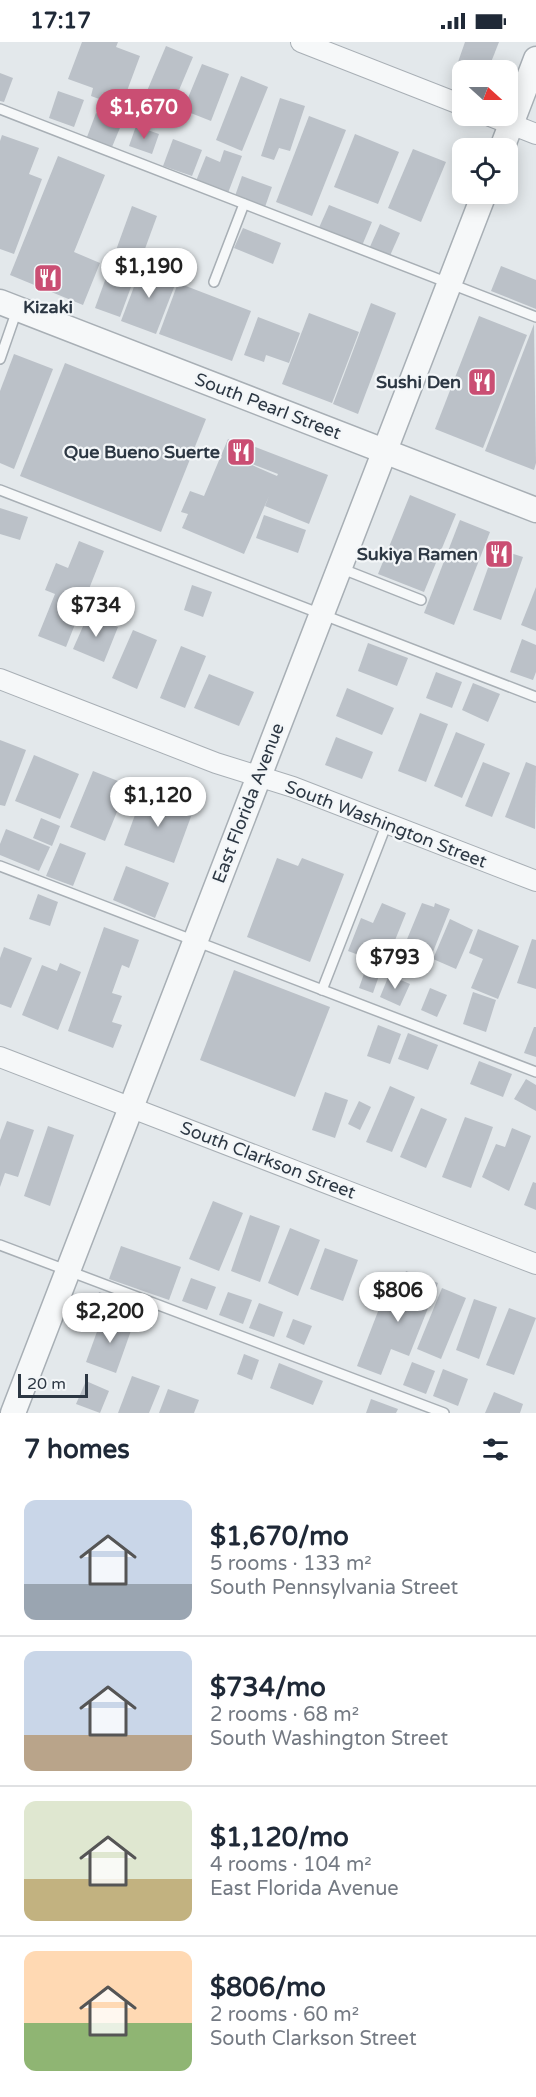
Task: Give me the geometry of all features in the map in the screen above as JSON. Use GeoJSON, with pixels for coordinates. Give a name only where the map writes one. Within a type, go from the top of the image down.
{"type":"FeatureCollection","features":[{"type":"Feature","properties":{"kind":"street"},"geometry":{"type":"LineString","coordinates":[[301,42],[452,101]]}},
{"type":"Feature","properties":{"kind":"street"},"geometry":{"type":"LineString","coordinates":[[518,90],[536,60]]}},
{"type":"Feature","properties":{"kind":"street"},"geometry":{"type":"LineString","coordinates":[[515,126],[536,134]]}},
{"type":"Feature","properties":{"kind":"street","name":"East Florida Avenue"},"geometry":{"type":"LineString","coordinates":[[13,1413],[480,204]]}},
{"type":"Feature","properties":{"kind":"street","name":"South Pearl Street"},"geometry":{"type":"LineString","coordinates":[[9,306],[536,510]]}},
{"type":"Feature","properties":{"kind":"street","name":"South Washington Street"},"geometry":{"type":"LineString","coordinates":[[0,679],[216,763],[293,786],[536,881]]}},
{"type":"Feature","properties":{"kind":"street","name":"South Clarkson Street"},"geometry":{"type":"LineString","coordinates":[[0,1057],[536,1264]]}},
{"type":"Feature","properties":{"kind":"lane"},"geometry":{"type":"LineString","coordinates":[[0,109],[536,317]]}},
{"type":"Feature","properties":{"kind":"lane"},"geometry":{"type":"LineString","coordinates":[[213,282],[244,204]]}},
{"type":"Feature","properties":{"kind":"lane"},"geometry":{"type":"LineString","coordinates":[[0,359],[9,306]]}},
{"type":"Feature","properties":{"kind":"lane"},"geometry":{"type":"LineString","coordinates":[[0,490],[536,697]]}},
{"type":"Feature","properties":{"kind":"lane"},"geometry":{"type":"LineString","coordinates":[[340,568],[421,600]]}},
{"type":"Feature","properties":{"kind":"lane"},"geometry":{"type":"LineString","coordinates":[[322,990],[387,823]]}},
{"type":"Feature","properties":{"kind":"lane"},"geometry":{"type":"LineString","coordinates":[[0,866],[536,1072]]}},
{"type":"Feature","properties":{"kind":"lane"},"geometry":{"type":"LineString","coordinates":[[0,1245],[444,1413]]}},
{"type":"Feature","properties":{"kind":"building"},"geometry":{"type":"Polygon","coordinates":[[[82,42],[118,42],[116,47],[140,56],[121,107],[91,96],[93,88],[68,79],[82,42]]]}},
{"type":"Feature","properties":{"kind":"building"},"geometry":{"type":"Polygon","coordinates":[[[465,42],[499,42],[492,60],[459,60],[465,42]]]}},
{"type":"Feature","properties":{"kind":"building"},"geometry":{"type":"Polygon","coordinates":[[[166,46],[193,57],[174,102],[147,91],[166,46]]]}},
{"type":"Feature","properties":{"kind":"building"},"geometry":{"type":"Polygon","coordinates":[[[202,64],[229,74],[211,121],[183,110],[202,64]]]}},
{"type":"Feature","properties":{"kind":"building"},"geometry":{"type":"Polygon","coordinates":[[[0,73],[13,78],[4,102],[0,101],[0,73]]]}},
{"type":"Feature","properties":{"kind":"building"},"geometry":{"type":"Polygon","coordinates":[[[241,76],[268,87],[242,151],[216,140],[241,76]]]}},
{"type":"Feature","properties":{"kind":"building"},"geometry":{"type":"Polygon","coordinates":[[[58,91],[84,100],[74,127],[49,118],[58,91]]]}},
{"type":"Feature","properties":{"kind":"building"},"geometry":{"type":"Polygon","coordinates":[[[280,98],[305,106],[290,151],[279,148],[274,160],[261,156],[280,98]]]}},
{"type":"Feature","properties":{"kind":"building"},"geometry":{"type":"Polygon","coordinates":[[[96,113],[122,123],[112,147],[87,137],[96,113]]]}},
{"type":"Feature","properties":{"kind":"building"},"geometry":{"type":"Polygon","coordinates":[[[309,116],[346,130],[312,216],[276,202],[309,116]]]}},
{"type":"Feature","properties":{"kind":"building"},"geometry":{"type":"Polygon","coordinates":[[[136,126],[159,134],[152,154],[129,146],[136,126]]]}},
{"type":"Feature","properties":{"kind":"building"},"geometry":{"type":"Polygon","coordinates":[[[355,134],[399,152],[378,204],[334,187],[355,134]]]}},
{"type":"Feature","properties":{"kind":"building"},"geometry":{"type":"Polygon","coordinates":[[[2,135],[39,148],[29,174],[42,179],[14,254],[0,249],[0,141],[2,135]]]}},
{"type":"Feature","properties":{"kind":"building"},"geometry":{"type":"Polygon","coordinates":[[[173,139],[202,150],[192,176],[163,166],[173,139]]]}},
{"type":"Feature","properties":{"kind":"building"},"geometry":{"type":"Polygon","coordinates":[[[413,149],[446,162],[421,222],[388,208],[413,149]]]}},
{"type":"Feature","properties":{"kind":"building"},"geometry":{"type":"Polygon","coordinates":[[[224,150],[242,156],[228,193],[196,181],[206,156],[220,162],[224,150]]]}},
{"type":"Feature","properties":{"kind":"building"},"geometry":{"type":"Polygon","coordinates":[[[58,156],[105,175],[74,252],[100,263],[83,305],[10,275],[58,156]]]}},
{"type":"Feature","properties":{"kind":"building"},"geometry":{"type":"Polygon","coordinates":[[[242,176],[272,187],[265,207],[235,196],[242,176]]]}},
{"type":"Feature","properties":{"kind":"building"},"geometry":{"type":"Polygon","coordinates":[[[329,205],[372,222],[361,248],[318,230],[329,205]]]}},
{"type":"Feature","properties":{"kind":"building"},"geometry":{"type":"Polygon","coordinates":[[[132,206],[157,216],[120,317],[95,308],[132,206]]]}},
{"type":"Feature","properties":{"kind":"building"},"geometry":{"type":"Polygon","coordinates":[[[380,224],[400,233],[389,258],[369,249],[380,224]]]}},
{"type":"Feature","properties":{"kind":"building"},"geometry":{"type":"Polygon","coordinates":[[[243,228],[281,243],[273,264],[234,248],[243,228]]]}},
{"type":"Feature","properties":{"kind":"building"},"geometry":{"type":"Polygon","coordinates":[[[143,263],[178,277],[156,334],[121,321],[143,263]]]}},
{"type":"Feature","properties":{"kind":"building"},"geometry":{"type":"Polygon","coordinates":[[[501,266],[536,280],[536,309],[491,291],[501,266]]]}},
{"type":"Feature","properties":{"kind":"building"},"geometry":{"type":"Polygon","coordinates":[[[178,283],[251,311],[232,361],[159,334],[178,283]]]}},
{"type":"Feature","properties":{"kind":"building"},"geometry":{"type":"Polygon","coordinates":[[[371,303],[396,313],[358,414],[333,404],[371,303]]]}},
{"type":"Feature","properties":{"kind":"building"},"geometry":{"type":"Polygon","coordinates":[[[309,313],[359,332],[332,403],[282,384],[309,313]]]}},
{"type":"Feature","properties":{"kind":"building"},"geometry":{"type":"Polygon","coordinates":[[[479,316],[527,335],[483,448],[435,429],[479,316]]]}},
{"type":"Feature","properties":{"kind":"building"},"geometry":{"type":"Polygon","coordinates":[[[258,317],[300,333],[289,363],[266,355],[264,362],[244,355],[258,317]]]}},
{"type":"Feature","properties":{"kind":"building"},"geometry":{"type":"Polygon","coordinates":[[[534,324],[536,463],[534,470],[485,451],[534,324]]]}},
{"type":"Feature","properties":{"kind":"building"},"geometry":{"type":"Polygon","coordinates":[[[14,354],[53,369],[14,469],[0,463],[0,391],[14,354]]]}},
{"type":"Feature","properties":{"kind":"building"},"geometry":{"type":"Polygon","coordinates":[[[65,363],[206,419],[161,532],[20,476],[65,363]]]}},
{"type":"Feature","properties":{"kind":"building"},"geometry":{"type":"Polygon","coordinates":[[[228,439],[251,449],[245,462],[277,476],[278,474],[247,462],[253,446],[328,475],[309,524],[265,506],[269,496],[244,554],[182,528],[188,514],[181,512],[190,491],[204,496],[228,439]]]}},
{"type":"Feature","properties":{"kind":"building"},"geometry":{"type":"Polygon","coordinates":[[[410,495],[456,514],[424,592],[378,574],[410,495]]]}},
{"type":"Feature","properties":{"kind":"building"},"geometry":{"type":"Polygon","coordinates":[[[0,508],[28,517],[20,540],[0,534],[0,508]]]}},
{"type":"Feature","properties":{"kind":"building"},"geometry":{"type":"Polygon","coordinates":[[[264,515],[306,530],[298,553],[256,538],[264,515]]]}},
{"type":"Feature","properties":{"kind":"building"},"geometry":{"type":"Polygon","coordinates":[[[460,520],[490,532],[454,625],[424,613],[460,520]]]}},
{"type":"Feature","properties":{"kind":"building"},"geometry":{"type":"Polygon","coordinates":[[[79,541],[104,551],[66,647],[38,636],[55,594],[45,590],[56,563],[68,568],[79,541]]]}},
{"type":"Feature","properties":{"kind":"building"},"geometry":{"type":"Polygon","coordinates":[[[495,548],[523,557],[501,620],[473,610],[495,548]]]}},
{"type":"Feature","properties":{"kind":"building"},"geometry":{"type":"Polygon","coordinates":[[[192,585],[212,592],[203,617],[184,610],[192,585]]]}},
{"type":"Feature","properties":{"kind":"building"},"geometry":{"type":"Polygon","coordinates":[[[536,587],[536,631],[521,625],[536,587]]]}},
{"type":"Feature","properties":{"kind":"building"},"geometry":{"type":"Polygon","coordinates":[[[88,615],[118,627],[104,662],[73,649],[88,615]]]}},
{"type":"Feature","properties":{"kind":"building"},"geometry":{"type":"Polygon","coordinates":[[[133,630],[157,640],[137,689],[112,678],[133,630]]]}},
{"type":"Feature","properties":{"kind":"building"},"geometry":{"type":"Polygon","coordinates":[[[522,639],[536,645],[536,672],[533,680],[510,672],[522,639]]]}},
{"type":"Feature","properties":{"kind":"building"},"geometry":{"type":"Polygon","coordinates":[[[368,643],[408,658],[397,686],[358,671],[368,643]]]}},
{"type":"Feature","properties":{"kind":"building"},"geometry":{"type":"Polygon","coordinates":[[[181,646],[206,656],[185,708],[160,698],[181,646]]]}},
{"type":"Feature","properties":{"kind":"building"},"geometry":{"type":"Polygon","coordinates":[[[436,672],[462,682],[452,708],[426,698],[436,672]]]}},
{"type":"Feature","properties":{"kind":"building"},"geometry":{"type":"Polygon","coordinates":[[[209,674],[254,692],[239,726],[194,708],[209,674]]]}},
{"type":"Feature","properties":{"kind":"building"},"geometry":{"type":"Polygon","coordinates":[[[473,683],[500,694],[488,722],[462,710],[473,683]]]}},
{"type":"Feature","properties":{"kind":"building"},"geometry":{"type":"Polygon","coordinates":[[[347,688],[394,708],[382,735],[336,716],[347,688]]]}},
{"type":"Feature","properties":{"kind":"building"},"geometry":{"type":"Polygon","coordinates":[[[420,713],[448,724],[426,782],[398,771],[420,713]]]}},
{"type":"Feature","properties":{"kind":"building"},"geometry":{"type":"Polygon","coordinates":[[[456,732],[485,744],[462,798],[434,786],[456,732]]]}},
{"type":"Feature","properties":{"kind":"building"},"geometry":{"type":"Polygon","coordinates":[[[336,737],[373,752],[362,779],[325,765],[336,737]]]}},
{"type":"Feature","properties":{"kind":"building"},"geometry":{"type":"Polygon","coordinates":[[[0,740],[26,750],[5,806],[0,805],[0,740]]]}},
{"type":"Feature","properties":{"kind":"building"},"geometry":{"type":"Polygon","coordinates":[[[34,755],[79,774],[60,819],[15,801],[34,755]]]}},
{"type":"Feature","properties":{"kind":"building"},"geometry":{"type":"Polygon","coordinates":[[[483,762],[510,773],[492,817],[465,806],[483,762]]]}},
{"type":"Feature","properties":{"kind":"building"},"geometry":{"type":"Polygon","coordinates":[[[526,762],[536,766],[535,829],[505,817],[526,762]]]}},
{"type":"Feature","properties":{"kind":"building"},"geometry":{"type":"Polygon","coordinates":[[[93,771],[128,785],[105,841],[70,827],[93,771]]]}},
{"type":"Feature","properties":{"kind":"building"},"geometry":{"type":"Polygon","coordinates":[[[143,793],[193,811],[174,863],[124,845],[143,793]]]}},
{"type":"Feature","properties":{"kind":"building"},"geometry":{"type":"Polygon","coordinates":[[[41,818],[60,826],[52,846],[33,838],[41,818]]]}},
{"type":"Feature","properties":{"kind":"building"},"geometry":{"type":"Polygon","coordinates":[[[6,829],[50,847],[39,871],[0,855],[0,844],[6,829]]]}},
{"type":"Feature","properties":{"kind":"building"},"geometry":{"type":"Polygon","coordinates":[[[60,843],[86,853],[73,886],[46,876],[60,843]]]}},
{"type":"Feature","properties":{"kind":"building"},"geometry":{"type":"Polygon","coordinates":[[[277,858],[298,866],[302,858],[344,874],[310,962],[247,937],[277,858]]]}},
{"type":"Feature","properties":{"kind":"building"},"geometry":{"type":"Polygon","coordinates":[[[126,866],[169,883],[155,918],[113,900],[126,866]]]}},
{"type":"Feature","properties":{"kind":"building"},"geometry":{"type":"Polygon","coordinates":[[[38,894],[58,902],[50,926],[29,919],[38,894]]]}},
{"type":"Feature","properties":{"kind":"building"},"geometry":{"type":"Polygon","coordinates":[[[382,903],[406,913],[385,965],[348,951],[361,918],[373,923],[382,903]]]}},
{"type":"Feature","properties":{"kind":"building"},"geometry":{"type":"Polygon","coordinates":[[[422,903],[434,907],[435,903],[450,909],[425,972],[398,961],[422,903]]]}},
{"type":"Feature","properties":{"kind":"building"},"geometry":{"type":"Polygon","coordinates":[[[450,919],[473,930],[456,969],[433,959],[450,919]]]}},
{"type":"Feature","properties":{"kind":"building"},"geometry":{"type":"Polygon","coordinates":[[[104,927],[139,940],[129,968],[122,965],[112,993],[122,996],[112,1022],[122,1025],[113,1048],[68,1031],[104,927]]]}},
{"type":"Feature","properties":{"kind":"building"},"geometry":{"type":"Polygon","coordinates":[[[478,929],[519,946],[498,999],[471,988],[483,959],[469,953],[478,929]]]}},
{"type":"Feature","properties":{"kind":"building"},"geometry":{"type":"Polygon","coordinates":[[[532,939],[536,940],[536,989],[517,983],[532,939]]]}},
{"type":"Feature","properties":{"kind":"building"},"geometry":{"type":"Polygon","coordinates":[[[4,947],[32,958],[11,1008],[0,1004],[0,958],[4,947]]]}},
{"type":"Feature","properties":{"kind":"building"},"geometry":{"type":"Polygon","coordinates":[[[60,963],[81,972],[58,1030],[22,1015],[42,965],[57,971],[60,963]]]}},
{"type":"Feature","properties":{"kind":"building"},"geometry":{"type":"Polygon","coordinates":[[[367,965],[381,970],[373,993],[359,988],[367,965]]]}},
{"type":"Feature","properties":{"kind":"building"},"geometry":{"type":"Polygon","coordinates":[[[234,970],[330,1007],[295,1097],[200,1060],[234,970]]]}},
{"type":"Feature","properties":{"kind":"building"},"geometry":{"type":"Polygon","coordinates":[[[389,975],[410,984],[400,1006],[380,997],[389,975]]]}},
{"type":"Feature","properties":{"kind":"building"},"geometry":{"type":"Polygon","coordinates":[[[430,988],[447,995],[437,1017],[421,1010],[430,988]]]}},
{"type":"Feature","properties":{"kind":"building"},"geometry":{"type":"Polygon","coordinates":[[[473,992],[496,1000],[486,1032],[463,1024],[473,992]]]}},
{"type":"Feature","properties":{"kind":"building"},"geometry":{"type":"Polygon","coordinates":[[[378,1025],[401,1034],[390,1064],[367,1056],[378,1025]]]}},
{"type":"Feature","properties":{"kind":"building"},"geometry":{"type":"Polygon","coordinates":[[[534,1027],[536,1027],[536,1057],[524,1053],[534,1027]]]}},
{"type":"Feature","properties":{"kind":"building"},"geometry":{"type":"Polygon","coordinates":[[[408,1033],[438,1045],[428,1070],[398,1059],[408,1033]]]}},
{"type":"Feature","properties":{"kind":"building"},"geometry":{"type":"Polygon","coordinates":[[[479,1061],[512,1074],[503,1097],[470,1084],[479,1061]]]}},
{"type":"Feature","properties":{"kind":"building"},"geometry":{"type":"Polygon","coordinates":[[[526,1079],[536,1085],[536,1111],[514,1099],[526,1079]]]}},
{"type":"Feature","properties":{"kind":"building"},"geometry":{"type":"Polygon","coordinates":[[[390,1086],[415,1097],[392,1152],[366,1142],[390,1086]]]}},
{"type":"Feature","properties":{"kind":"building"},"geometry":{"type":"Polygon","coordinates":[[[325,1092],[348,1100],[335,1138],[312,1130],[325,1092]]]}},
{"type":"Feature","properties":{"kind":"building"},"geometry":{"type":"Polygon","coordinates":[[[359,1101],[371,1107],[360,1130],[348,1124],[359,1101]]]}},
{"type":"Feature","properties":{"kind":"building"},"geometry":{"type":"Polygon","coordinates":[[[421,1108],[447,1119],[426,1168],[400,1157],[421,1108]]]}},
{"type":"Feature","properties":{"kind":"building"},"geometry":{"type":"Polygon","coordinates":[[[465,1117],[493,1127],[471,1188],[442,1177],[465,1117]]]}},
{"type":"Feature","properties":{"kind":"building"},"geometry":{"type":"Polygon","coordinates":[[[7,1121],[34,1130],[18,1177],[5,1173],[0,1187],[0,1140],[7,1121]]]}},
{"type":"Feature","properties":{"kind":"building"},"geometry":{"type":"Polygon","coordinates":[[[48,1126],[74,1135],[50,1206],[24,1196],[48,1126]]]}},
{"type":"Feature","properties":{"kind":"building"},"geometry":{"type":"Polygon","coordinates":[[[512,1128],[531,1136],[509,1191],[482,1177],[496,1144],[505,1147],[512,1128]]]}},
{"type":"Feature","properties":{"kind":"building"},"geometry":{"type":"Polygon","coordinates":[[[533,1182],[536,1183],[536,1210],[524,1205],[533,1182]]]}},
{"type":"Feature","properties":{"kind":"building"},"geometry":{"type":"Polygon","coordinates":[[[213,1201],[243,1213],[219,1271],[189,1259],[213,1201]]]}},
{"type":"Feature","properties":{"kind":"building"},"geometry":{"type":"Polygon","coordinates":[[[250,1215],[280,1226],[260,1282],[231,1271],[250,1215]]]}},
{"type":"Feature","properties":{"kind":"building"},"geometry":{"type":"Polygon","coordinates":[[[290,1228],[320,1240],[298,1296],[268,1283],[290,1228]]]}},
{"type":"Feature","properties":{"kind":"building"},"geometry":{"type":"Polygon","coordinates":[[[121,1246],[181,1267],[169,1300],[109,1279],[121,1246]]]}},
{"type":"Feature","properties":{"kind":"building"},"geometry":{"type":"Polygon","coordinates":[[[325,1248],[358,1260],[343,1301],[310,1289],[325,1248]]]}},
{"type":"Feature","properties":{"kind":"building"},"geometry":{"type":"Polygon","coordinates":[[[406,1271],[438,1283],[409,1356],[391,1349],[381,1375],[357,1366],[382,1301],[392,1306],[406,1271]]]}},
{"type":"Feature","properties":{"kind":"building"},"geometry":{"type":"Polygon","coordinates":[[[191,1278],[216,1287],[207,1310],[182,1301],[191,1278]]]}},
{"type":"Feature","properties":{"kind":"building"},"geometry":{"type":"Polygon","coordinates":[[[442,1288],[466,1298],[441,1359],[417,1349],[442,1288]]]}},
{"type":"Feature","properties":{"kind":"building"},"geometry":{"type":"Polygon","coordinates":[[[99,1292],[125,1301],[118,1319],[93,1310],[99,1292]]]}},
{"type":"Feature","properties":{"kind":"building"},"geometry":{"type":"Polygon","coordinates":[[[228,1292],[252,1300],[243,1324],[219,1315],[228,1292]]]}},
{"type":"Feature","properties":{"kind":"building"},"geometry":{"type":"Polygon","coordinates":[[[474,1299],[497,1307],[479,1359],[456,1350],[474,1299]]]}},
{"type":"Feature","properties":{"kind":"building"},"geometry":{"type":"Polygon","coordinates":[[[259,1303],[283,1312],[274,1337],[249,1328],[259,1303]]]}},
{"type":"Feature","properties":{"kind":"building"},"geometry":{"type":"Polygon","coordinates":[[[509,1308],[536,1318],[514,1375],[486,1365],[509,1308]]]}},
{"type":"Feature","properties":{"kind":"building"},"geometry":{"type":"Polygon","coordinates":[[[103,1315],[133,1325],[116,1373],[86,1362],[103,1315]]]}},
{"type":"Feature","properties":{"kind":"building"},"geometry":{"type":"Polygon","coordinates":[[[293,1319],[312,1326],[304,1345],[286,1337],[293,1319]]]}},
{"type":"Feature","properties":{"kind":"building"},"geometry":{"type":"Polygon","coordinates":[[[244,1354],[259,1360],[252,1380],[237,1374],[244,1354]]]}},
{"type":"Feature","properties":{"kind":"building"},"geometry":{"type":"Polygon","coordinates":[[[412,1362],[435,1371],[426,1394],[403,1385],[412,1362]]]}},
{"type":"Feature","properties":{"kind":"building"},"geometry":{"type":"Polygon","coordinates":[[[279,1363],[323,1381],[313,1405],[270,1388],[279,1363]]]}},
{"type":"Feature","properties":{"kind":"building"},"geometry":{"type":"Polygon","coordinates":[[[443,1369],[468,1379],[458,1406],[433,1396],[443,1369]]]}},
{"type":"Feature","properties":{"kind":"building"},"geometry":{"type":"Polygon","coordinates":[[[132,1376],[160,1386],[149,1413],[118,1413],[132,1376]]]}},
{"type":"Feature","properties":{"kind":"building"},"geometry":{"type":"Polygon","coordinates":[[[86,1381],[109,1391],[100,1413],[76,1404],[86,1381]]]}},
{"type":"Feature","properties":{"kind":"building"},"geometry":{"type":"Polygon","coordinates":[[[168,1389],[199,1400],[194,1413],[159,1413],[168,1389]]]}},
{"type":"Feature","properties":{"kind":"building"},"geometry":{"type":"Polygon","coordinates":[[[494,1392],[523,1404],[520,1413],[485,1413],[494,1392]]]}},
{"type":"Feature","properties":{"kind":"building"},"geometry":{"type":"Polygon","coordinates":[[[371,1399],[398,1409],[396,1413],[366,1413],[371,1399]]]}},
{"type":"Feature","properties":{"kind":"place","name":"Kizaki"},"geometry":{"type":"Point","coordinates":[48,278]}},
{"type":"Feature","properties":{"kind":"place","name":"Sushi Den"},"geometry":{"type":"Point","coordinates":[482,382]}},
{"type":"Feature","properties":{"kind":"place","name":"Que Bueno Suerte"},"geometry":{"type":"Point","coordinates":[241,452]}},
{"type":"Feature","properties":{"kind":"place","name":"Sukiya Ramen"},"geometry":{"type":"Point","coordinates":[499,554]}}]}
